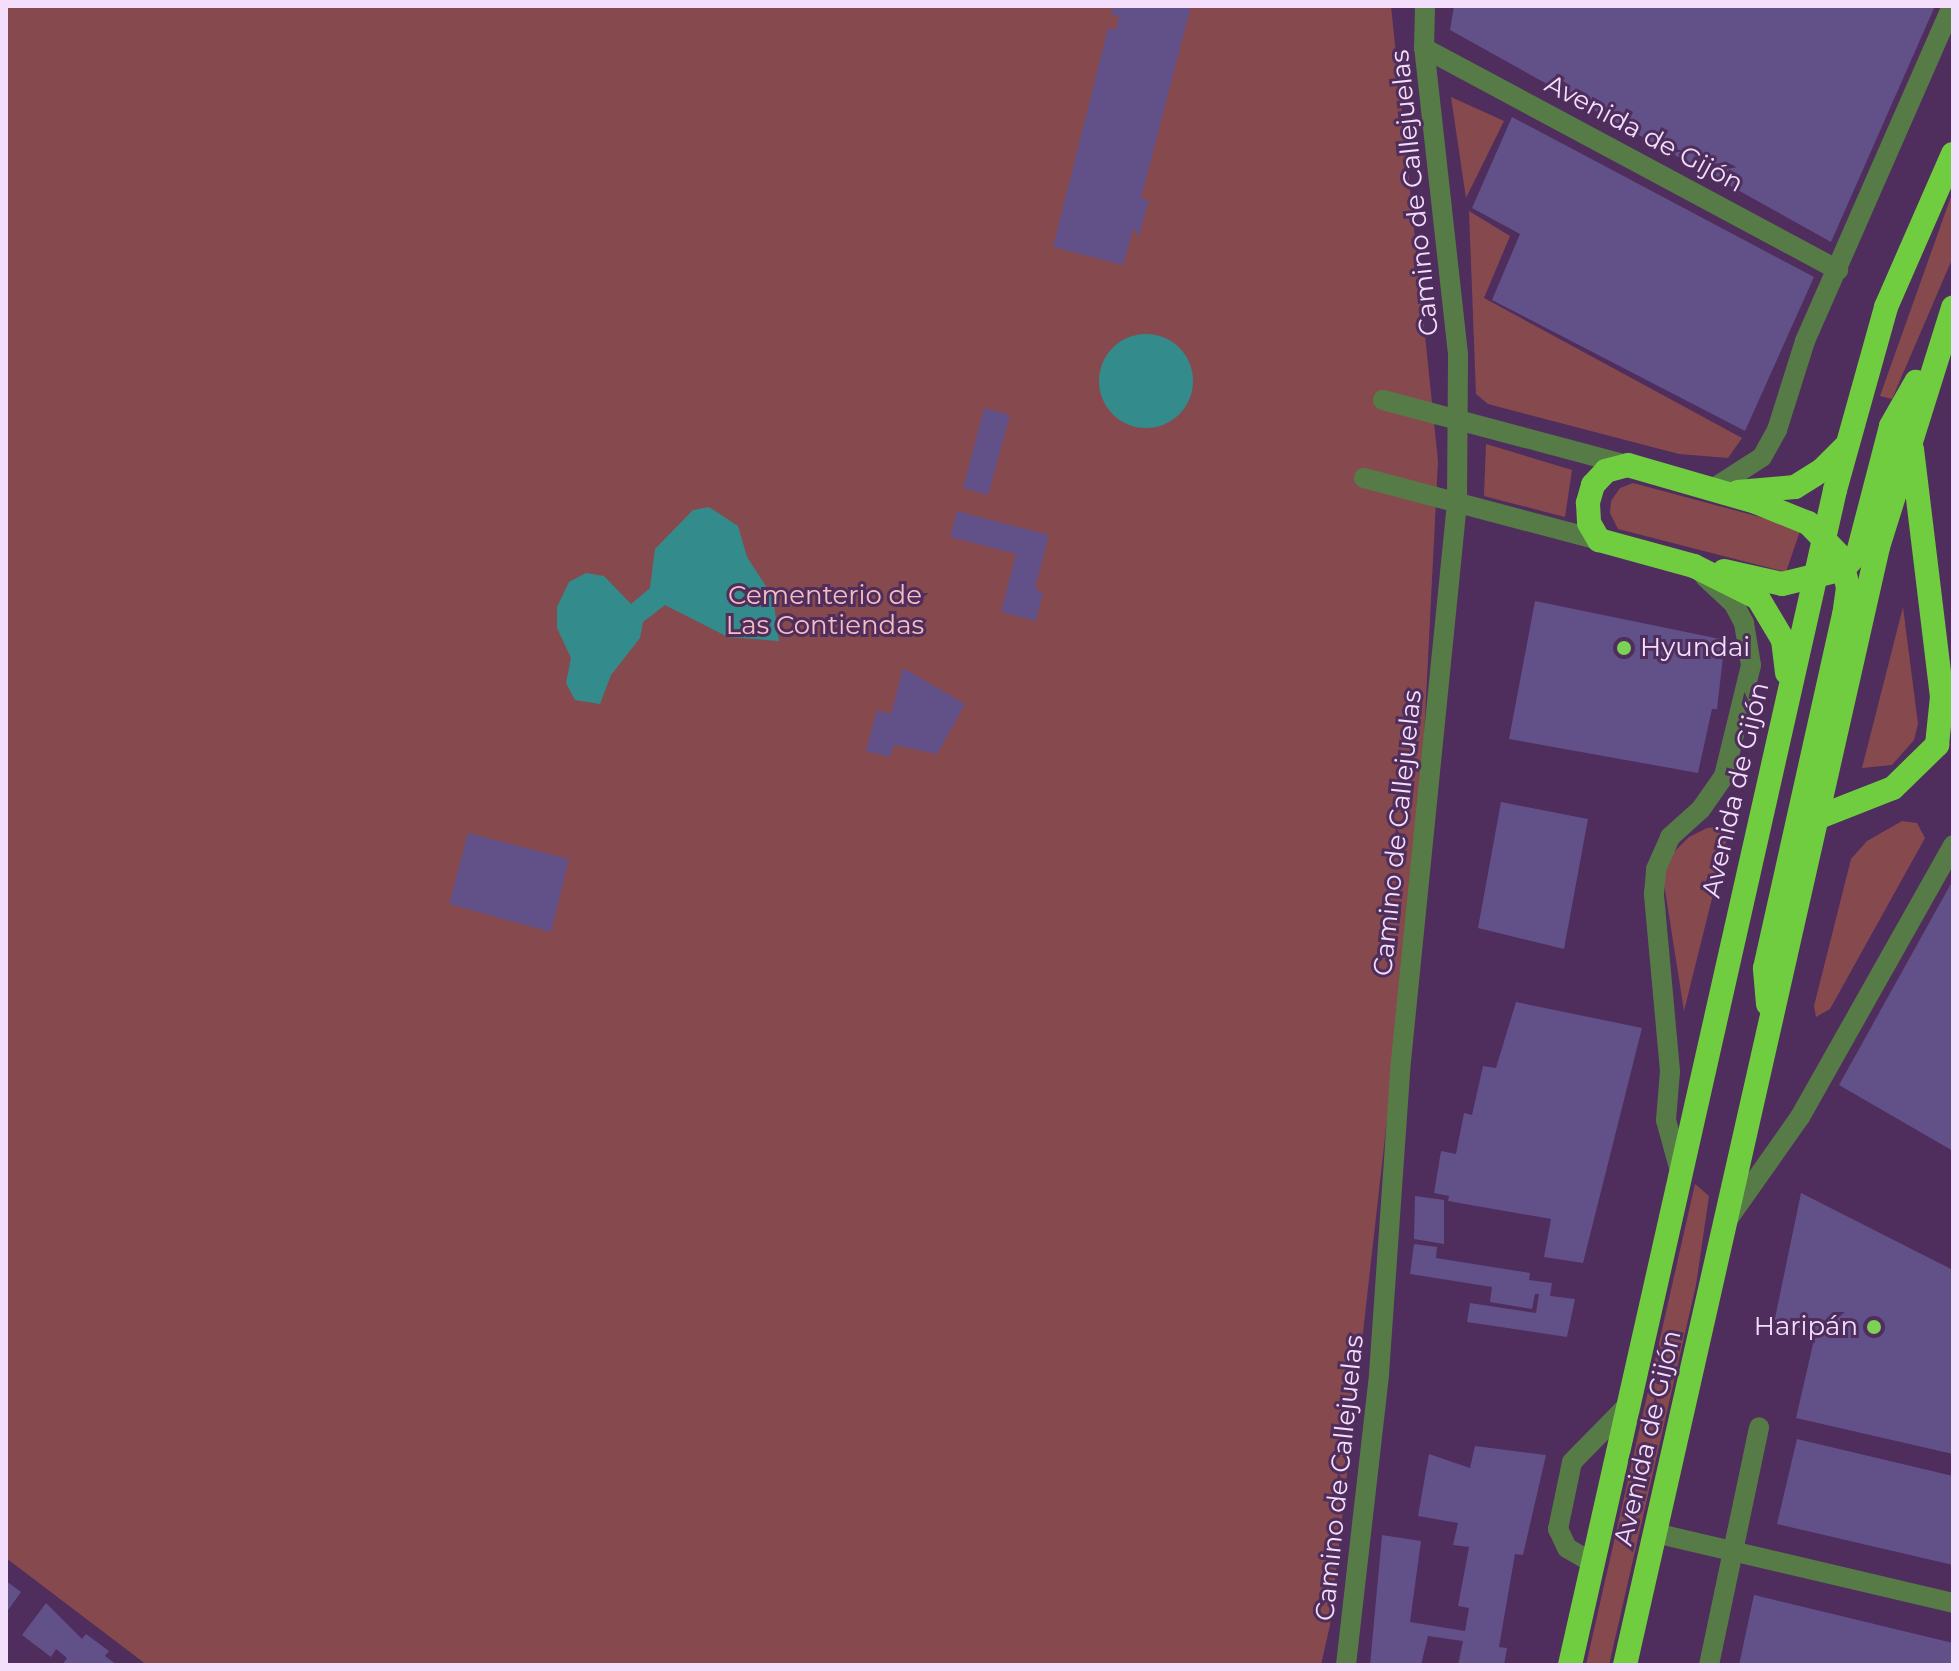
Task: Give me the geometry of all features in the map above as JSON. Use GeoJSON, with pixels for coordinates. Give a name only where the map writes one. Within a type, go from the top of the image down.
{"type":"FeatureCollection","features":[{"type":"Feature","properties":{"kind":"highway","name":"Avenida de Gijón"},"geometry":{"type":"LineString","coordinates":[[1570,1665],[1789,688],[1848,444],[1886,307],[1953,154]]}},
{"type":"Feature","properties":{"kind":"highway","name":"Avenida de Gijón"},"geometry":{"type":"LineString","coordinates":[[1625,1665],[1878,547],[1938,343],[1953,307]]}},
{"type":"Feature","properties":{"kind":"highway"},"geometry":{"type":"LineString","coordinates":[[1770,1026],[1765,968],[1844,616],[1848,587],[1843,569],[1825,535],[1808,523],[1722,491],[1628,465],[1606,471],[1593,485],[1589,523],[1599,540],[1694,566],[1782,584],[1815,579],[1843,569],[1858,553],[1891,426],[1938,343]]}},
{"type":"Feature","properties":{"kind":"highway"},"geometry":{"type":"LineString","coordinates":[[1819,817],[1893,788],[1945,747],[1942,697],[1911,436]]}},
{"type":"Feature","properties":{"kind":"highway"},"geometry":{"type":"LineString","coordinates":[[1722,491],[1795,487],[1822,470],[1848,444]]}},
{"type":"Feature","properties":{"kind":"highway"},"geometry":{"type":"LineString","coordinates":[[1694,566],[1758,598],[1773,618],[1783,640],[1789,688]]}},
{"type":"Feature","properties":{"kind":"street","name":"Camino de Callejuelas"},"geometry":{"type":"LineString","coordinates":[[1346,1665],[1379,1374],[1401,1061],[1457,503],[1458,354],[1424,48],[1425,6]]}},
{"type":"Feature","properties":{"kind":"street"},"geometry":{"type":"LineString","coordinates":[[1722,491],[1762,457],[1838,270],[1952,6]]}},
{"type":"Feature","properties":{"kind":"street","name":"Avenida de Gijón"},"geometry":{"type":"LineString","coordinates":[[1424,48],[1838,270]]}},
{"type":"Feature","properties":{"kind":"street"},"geometry":{"type":"LineString","coordinates":[[1383,400],[1628,465]]}},
{"type":"Feature","properties":{"kind":"street"},"geometry":{"type":"LineString","coordinates":[[1364,478],[1599,540]]}},
{"type":"Feature","properties":{"kind":"street","name":"Avenida de Gijón"},"geometry":{"type":"LineString","coordinates":[[1680,1171],[1666,1120],[1670,1071],[1654,894],[1656,869],[1670,837],[1701,809],[1724,776],[1751,665],[1744,623],[1734,604],[1694,566]]}},
{"type":"Feature","properties":{"kind":"street","name":"Avenida de Gijón"},"geometry":{"type":"LineString","coordinates":[[1726,1222],[1800,1117],[1953,845]]}},
{"type":"Feature","properties":{"kind":"street","name":"Avenida de Gijón"},"geometry":{"type":"LineString","coordinates":[[1593,1563],[1567,1548],[1558,1529],[1572,1462],[1627,1406]]}},
{"type":"Feature","properties":{"kind":"street"},"geometry":{"type":"LineString","coordinates":[[1709,1665],[1759,1427]]}},
{"type":"Feature","properties":{"kind":"street"},"geometry":{"type":"LineString","coordinates":[[1655,1533],[1953,1603]]}},
{"type":"Feature","properties":{"kind":"green space","name":"Cementerio de Las Contiendas"},"geometry":{"type":"Polygon","coordinates":[[[6,6],[1391,6],[1438,461],[1419,836],[1330,1625],[1321,1665],[147,1665],[6,1558],[6,6]]]}},
{"type":"Feature","properties":{"kind":"green space"},"geometry":{"type":"Polygon","coordinates":[[[1451,97],[1504,121],[1466,198],[1451,97]]]}},
{"type":"Feature","properties":{"kind":"green space"},"geometry":{"type":"Polygon","coordinates":[[[1953,191],[1953,257],[1892,399],[1880,396],[1953,191]]]}},
{"type":"Feature","properties":{"kind":"green space"},"geometry":{"type":"Polygon","coordinates":[[[1469,211],[1510,236],[1484,298],[1742,438],[1728,458],[1679,454],[1488,404],[1476,394],[1469,211]]]}},
{"type":"Feature","properties":{"kind":"green space"},"geometry":{"type":"Polygon","coordinates":[[[1486,444],[1572,470],[1565,517],[1484,496],[1486,444]]]}},
{"type":"Feature","properties":{"kind":"green space"},"geometry":{"type":"Polygon","coordinates":[[[1633,483],[1801,528],[1786,572],[1618,529],[1610,513],[1611,501],[1620,488],[1633,483]]]}},
{"type":"Feature","properties":{"kind":"green space"},"geometry":{"type":"Polygon","coordinates":[[[1903,607],[1918,724],[1914,740],[1892,765],[1862,768],[1903,607]]]}},
{"type":"Feature","properties":{"kind":"green space"},"geometry":{"type":"Polygon","coordinates":[[[1902,821],[1917,823],[1925,838],[1830,1009],[1816,1017],[1814,1006],[1851,859],[1867,841],[1902,821]]]}},
{"type":"Feature","properties":{"kind":"green space"},"geometry":{"type":"Polygon","coordinates":[[[1730,826],[1684,1011],[1663,877],[1672,854],[1689,837],[1707,828],[1730,826]]]}},
{"type":"Feature","properties":{"kind":"green space"},"geometry":{"type":"Polygon","coordinates":[[[1695,1184],[1709,1196],[1696,1285],[1609,1665],[1586,1665],[1695,1184]]]}},
{"type":"Feature","properties":{"kind":"shaded area"},"geometry":{"type":"Polygon","coordinates":[[[1146,334],[1164,337],[1179,348],[1190,363],[1193,381],[1190,399],[1179,414],[1164,425],[1146,428],[1128,425],[1113,414],[1102,399],[1099,381],[1102,363],[1113,348],[1128,337],[1146,334]]]}},
{"type":"Feature","properties":{"kind":"shaded area"},"geometry":{"type":"Polygon","coordinates":[[[709,507],[738,526],[747,557],[773,597],[779,641],[728,637],[665,605],[643,622],[640,638],[611,675],[600,704],[575,700],[566,683],[571,658],[557,628],[557,607],[569,582],[586,573],[604,576],[631,604],[650,588],[655,549],[693,510],[709,507]]]}},
{"type":"Feature","properties":{"kind":"building"},"geometry":{"type":"Polygon","coordinates":[[[1114,6],[1191,6],[1141,198],[1149,200],[1138,238],[1134,227],[1123,265],[1053,247],[1108,28],[1116,30],[1119,16],[1111,14],[1114,6]]]}},
{"type":"Feature","properties":{"kind":"building"},"geometry":{"type":"Polygon","coordinates":[[[1454,6],[1935,6],[1831,242],[1450,30],[1454,6]]]}},
{"type":"Feature","properties":{"kind":"building"},"geometry":{"type":"Polygon","coordinates":[[[1512,117],[1814,277],[1745,431],[1492,300],[1520,234],[1472,208],[1512,117]]]}},
{"type":"Feature","properties":{"kind":"building"},"geometry":{"type":"Polygon","coordinates":[[[984,408],[1010,415],[988,495],[963,488],[984,408]]]}},
{"type":"Feature","properties":{"kind":"building"},"geometry":{"type":"Polygon","coordinates":[[[957,511],[1049,535],[1035,589],[1043,592],[1036,621],[1001,612],[1016,554],[950,537],[957,511]]]}},
{"type":"Feature","properties":{"kind":"building"},"geometry":{"type":"Polygon","coordinates":[[[1535,601],[1725,640],[1717,709],[1712,709],[1698,773],[1509,739],[1535,601]]]}},
{"type":"Feature","properties":{"kind":"building"},"geometry":{"type":"Polygon","coordinates":[[[903,668],[965,704],[937,754],[894,745],[890,757],[866,751],[877,710],[891,714],[903,668]]]}},
{"type":"Feature","properties":{"kind":"building"},"geometry":{"type":"Polygon","coordinates":[[[1501,802],[1588,819],[1564,949],[1478,928],[1501,802]]]}},
{"type":"Feature","properties":{"kind":"building"},"geometry":{"type":"Polygon","coordinates":[[[468,833],[569,859],[551,932],[449,904],[468,833]]]}},
{"type":"Feature","properties":{"kind":"building"},"geometry":{"type":"Polygon","coordinates":[[[1953,880],[1953,1151],[1839,1085],[1953,880]]]}},
{"type":"Feature","properties":{"kind":"building"},"geometry":{"type":"Polygon","coordinates":[[[1516,1002],[1642,1028],[1583,1263],[1544,1257],[1551,1219],[1448,1201],[1449,1196],[1434,1193],[1441,1151],[1456,1154],[1464,1113],[1472,1115],[1483,1066],[1496,1068],[1516,1002]]]}},
{"type":"Feature","properties":{"kind":"building","name":"Haripán"},"geometry":{"type":"Polygon","coordinates":[[[1801,1193],[1953,1270],[1953,1454],[1796,1418],[1816,1331],[1774,1323],[1801,1193]]]}},
{"type":"Feature","properties":{"kind":"building"},"geometry":{"type":"Polygon","coordinates":[[[1415,1196],[1444,1200],[1444,1244],[1414,1239],[1415,1196]]]}},
{"type":"Feature","properties":{"kind":"building"},"geometry":{"type":"Polygon","coordinates":[[[1414,1244],[1437,1247],[1436,1258],[1530,1273],[1529,1280],[1552,1283],[1550,1296],[1575,1299],[1567,1337],[1467,1322],[1470,1303],[1536,1313],[1539,1294],[1535,1294],[1532,1309],[1490,1302],[1492,1287],[1410,1274],[1414,1244]]]}},
{"type":"Feature","properties":{"kind":"building"},"geometry":{"type":"Polygon","coordinates":[[[1797,1439],[1953,1476],[1953,1565],[1777,1524],[1797,1439]]]}},
{"type":"Feature","properties":{"kind":"building"},"geometry":{"type":"Polygon","coordinates":[[[1475,1446],[1546,1455],[1523,1555],[1515,1554],[1499,1647],[1507,1648],[1504,1665],[1458,1665],[1463,1641],[1428,1636],[1421,1665],[1370,1665],[1382,1535],[1421,1541],[1410,1622],[1465,1631],[1469,1608],[1458,1606],[1469,1547],[1453,1545],[1458,1523],[1418,1516],[1429,1454],[1470,1468],[1475,1446]]]}},
{"type":"Feature","properties":{"kind":"building"},"geometry":{"type":"Polygon","coordinates":[[[6,1581],[21,1592],[6,1613],[6,1581]]]}},
{"type":"Feature","properties":{"kind":"building"},"geometry":{"type":"Polygon","coordinates":[[[1754,1595],[1953,1643],[1953,1665],[1739,1665],[1754,1595]]]}},
{"type":"Feature","properties":{"kind":"building"},"geometry":{"type":"Polygon","coordinates":[[[46,1603],[82,1639],[86,1634],[109,1651],[105,1656],[117,1665],[62,1665],[67,1658],[56,1649],[51,1657],[22,1635],[46,1603]]]}},
{"type":"Feature","properties":{"kind":"place","name":"Hyundai"},"geometry":{"type":"Point","coordinates":[1624,648]}},
{"type":"Feature","properties":{"kind":"place","name":"Haripán"},"geometry":{"type":"Point","coordinates":[1874,1327]}}]}
